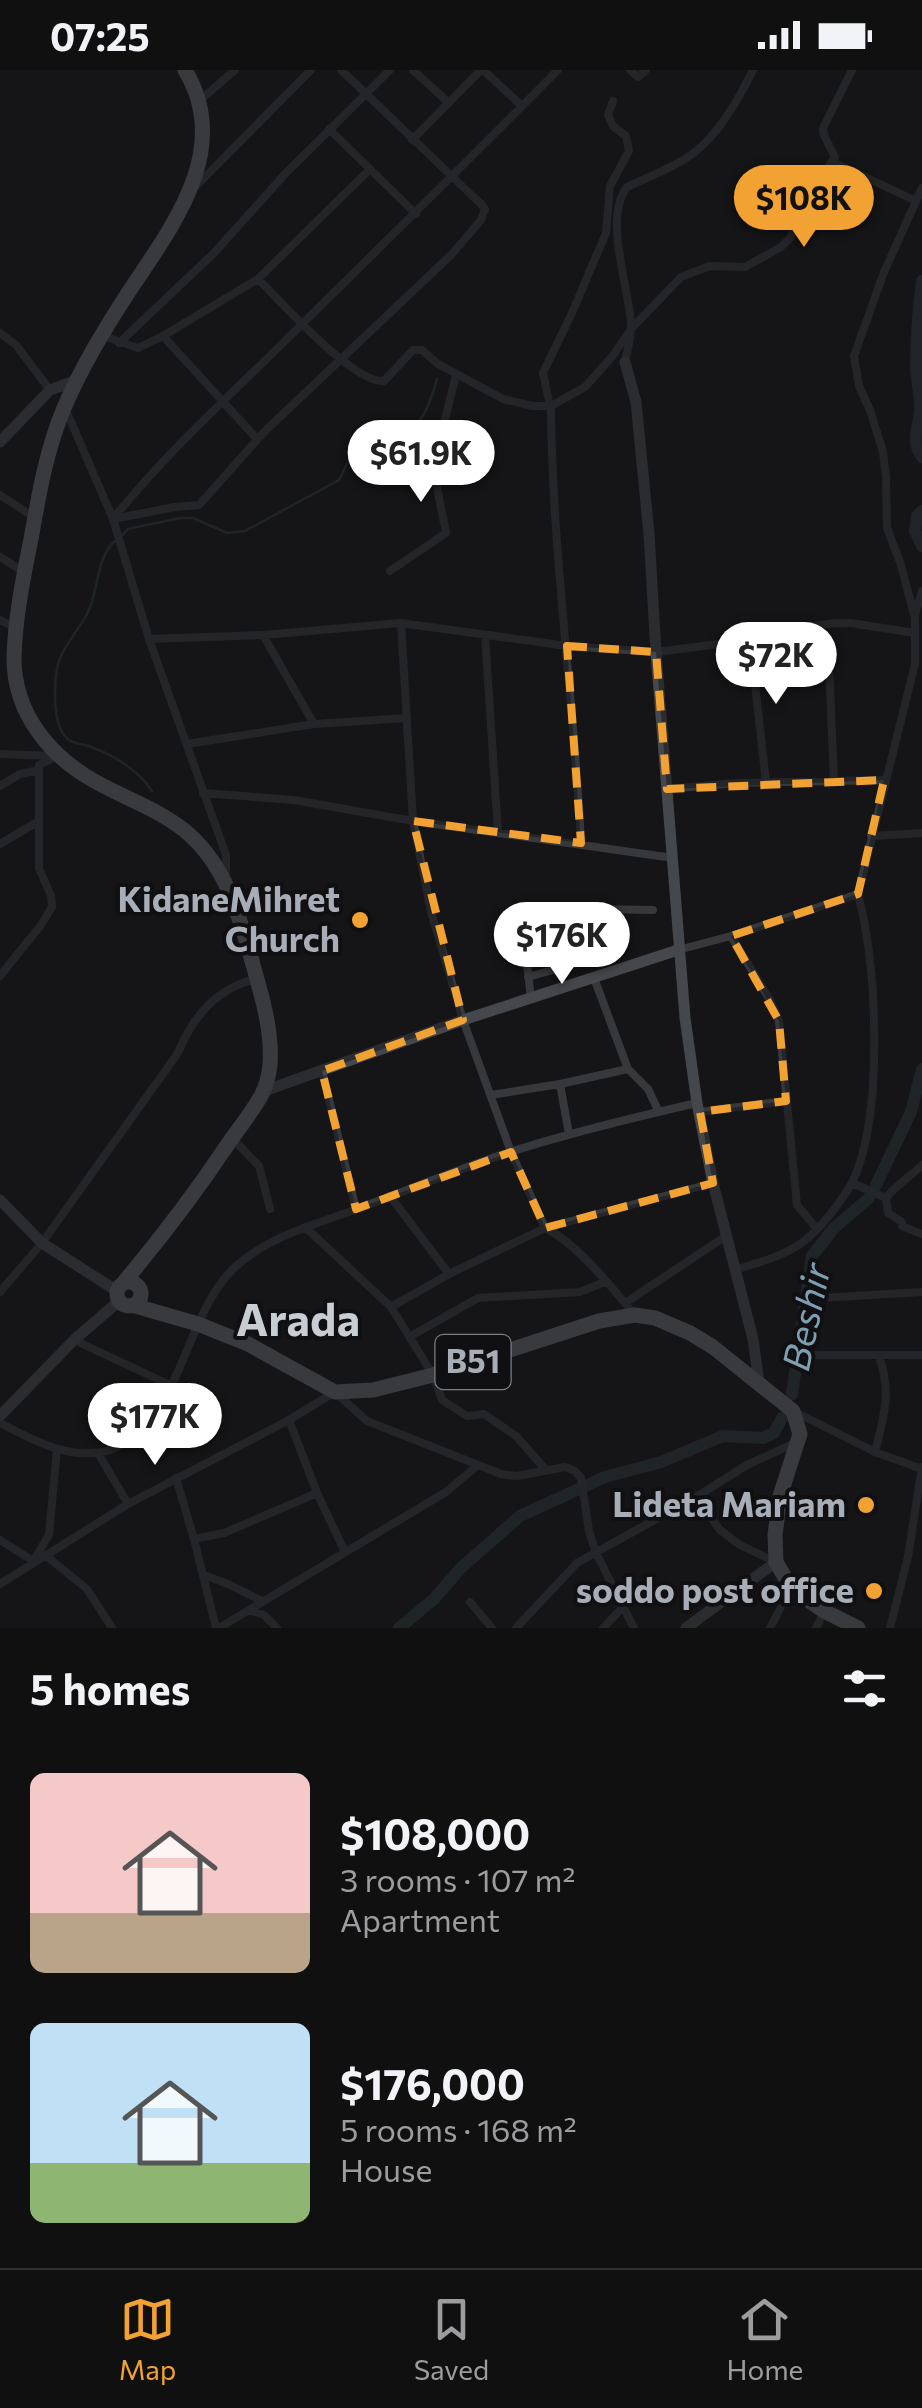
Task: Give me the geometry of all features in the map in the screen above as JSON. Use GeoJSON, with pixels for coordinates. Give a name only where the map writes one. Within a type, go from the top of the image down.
{"type":"FeatureCollection","features":[{"type":"Feature","properties":{"kind":"highway"},"geometry":{"type":"LineString","coordinates":[[185,70],[203,122],[199,168],[178,216],[102,335],[64,408],[46,462],[24,572],[8,623],[18,692],[28,716],[58,756],[95,782],[159,812],[184,830],[205,850],[226,882],[240,917],[269,1038],[270,1066],[264,1091],[146,1256],[129,1293],[161,1313],[248,1344],[334,1392]]}},
{"type":"Feature","properties":{"kind":"highway","name":"B51"},"geometry":{"type":"LineString","coordinates":[[334,1392],[373,1390],[433,1375],[630,1309],[690,1332],[793,1410]]}},
{"type":"Feature","properties":{"kind":"highway"},"geometry":{"type":"LineString","coordinates":[[793,1410],[800,1434],[780,1496],[776,1562],[791,1588],[858,1628]]}},
{"type":"Feature","properties":{"kind":"main road"},"geometry":{"type":"LineString","coordinates":[[625,362],[636,402],[649,534],[678,950],[698,1108],[753,1340],[759,1383]]}},
{"type":"Feature","properties":{"kind":"main road"},"geometry":{"type":"LineString","coordinates":[[0,442],[50,390],[77,380]]}},
{"type":"Feature","properties":{"kind":"main road"},"geometry":{"type":"LineString","coordinates":[[264,1091],[462,1020],[678,950]]}},
{"type":"Feature","properties":{"kind":"main road"},"geometry":{"type":"LineString","coordinates":[[0,1200],[42,1243],[129,1293],[74,1340],[0,1420]]}},
{"type":"Feature","properties":{"kind":"main road"},"geometry":{"type":"LineString","coordinates":[[686,1628],[776,1562]]}},
{"type":"Feature","properties":{"kind":"street"},"geometry":{"type":"LineString","coordinates":[[198,102],[236,70]]}},
{"type":"Feature","properties":{"kind":"street"},"geometry":{"type":"LineString","coordinates":[[190,192],[311,70]]}},
{"type":"Feature","properties":{"kind":"street"},"geometry":{"type":"LineString","coordinates":[[113,519],[199,505],[257,440],[452,254],[481,220],[485,209],[341,70]]}},
{"type":"Feature","properties":{"kind":"street"},"geometry":{"type":"LineString","coordinates":[[119,343],[214,253],[329,129],[390,70]]}},
{"type":"Feature","properties":{"kind":"street"},"geometry":{"type":"LineString","coordinates":[[414,70],[449,104]]}},
{"type":"Feature","properties":{"kind":"street"},"geometry":{"type":"LineString","coordinates":[[412,140],[482,70],[522,106]]}},
{"type":"Feature","properties":{"kind":"street"},"geometry":{"type":"LineString","coordinates":[[113,519],[146,479],[222,402],[558,70]]}},
{"type":"Feature","properties":{"kind":"street"},"geometry":{"type":"LineString","coordinates":[[630,70],[638,78],[646,70]]}},
{"type":"Feature","properties":{"kind":"street"},"geometry":{"type":"LineString","coordinates":[[625,362],[632,328],[617,231],[617,204],[627,187],[697,151],[753,70]]}},
{"type":"Feature","properties":{"kind":"street"},"geometry":{"type":"LineString","coordinates":[[258,279],[302,324],[363,376],[384,381],[413,350],[422,350],[438,364],[502,399],[551,406],[585,388],[632,328],[681,277],[710,266],[745,268],[790,238],[815,186],[835,157],[823,128],[852,70]]}},
{"type":"Feature","properties":{"kind":"street"},"geometry":{"type":"LineString","coordinates":[[581,843],[551,406],[542,373],[606,232],[610,186],[629,151],[626,136],[608,116],[613,101]]}},
{"type":"Feature","properties":{"kind":"street"},"geometry":{"type":"LineString","coordinates":[[329,129],[416,214]]}},
{"type":"Feature","properties":{"kind":"street"},"geometry":{"type":"LineString","coordinates":[[833,162],[916,200]]}},
{"type":"Feature","properties":{"kind":"street"},"geometry":{"type":"LineString","coordinates":[[102,335],[138,348],[258,279],[370,170]]}},
{"type":"Feature","properties":{"kind":"street"},"geometry":{"type":"LineString","coordinates":[[734,1270],[782,1253],[817,1229],[852,1183],[866,1134],[873,1068],[873,1000],[866,925],[858,894],[915,664],[915,633],[900,562],[886,528],[883,452],[854,356],[884,272],[922,188]]}},
{"type":"Feature","properties":{"kind":"street"},"geometry":{"type":"LineString","coordinates":[[0,333],[16,344],[50,390]]}},
{"type":"Feature","properties":{"kind":"street"},"geometry":{"type":"LineString","coordinates":[[164,336],[257,440]]}},
{"type":"Feature","properties":{"kind":"street"},"geometry":{"type":"LineString","coordinates":[[390,571],[446,533],[437,487],[442,431],[456,375]]}},
{"type":"Feature","properties":{"kind":"street"},"geometry":{"type":"LineString","coordinates":[[64,408],[113,519],[150,640],[226,856],[226,882]]}},
{"type":"Feature","properties":{"kind":"street"},"geometry":{"type":"LineString","coordinates":[[398,470],[442,431]]}},
{"type":"Feature","properties":{"kind":"street"},"geometry":{"type":"LineString","coordinates":[[0,496],[35,518]]}},
{"type":"Feature","properties":{"kind":"street"},"geometry":{"type":"LineString","coordinates":[[0,557],[24,572]]}},
{"type":"Feature","properties":{"kind":"street"},"geometry":{"type":"LineString","coordinates":[[914,618],[922,591]]}},
{"type":"Feature","properties":{"kind":"street"},"geometry":{"type":"LineString","coordinates":[[150,640],[401,624],[567,646],[656,652],[851,623],[915,633]]}},
{"type":"Feature","properties":{"kind":"street"},"geometry":{"type":"LineString","coordinates":[[401,624],[413,820],[431,912],[462,1020],[510,1152],[545,1228],[558,1234],[630,1309],[726,1236]]}},
{"type":"Feature","properties":{"kind":"street"},"geometry":{"type":"LineString","coordinates":[[819,626],[829,664],[834,782]]}},
{"type":"Feature","properties":{"kind":"street"},"geometry":{"type":"LineString","coordinates":[[262,635],[314,724]]}},
{"type":"Feature","properties":{"kind":"street"},"geometry":{"type":"LineString","coordinates":[[485,635],[498,832]]}},
{"type":"Feature","properties":{"kind":"street"},"geometry":{"type":"LineString","coordinates":[[750,640],[766,782]]}},
{"type":"Feature","properties":{"kind":"street"},"geometry":{"type":"LineString","coordinates":[[187,744],[314,724],[407,718]]}},
{"type":"Feature","properties":{"kind":"street"},"geometry":{"type":"LineString","coordinates":[[0,754],[58,756]]}},
{"type":"Feature","properties":{"kind":"street"},"geometry":{"type":"LineString","coordinates":[[1,972],[52,907],[39,868],[39,765],[58,756]]}},
{"type":"Feature","properties":{"kind":"street"},"geometry":{"type":"LineString","coordinates":[[0,786],[20,774],[39,770]]}},
{"type":"Feature","properties":{"kind":"street"},"geometry":{"type":"LineString","coordinates":[[667,789],[884,780]]}},
{"type":"Feature","properties":{"kind":"street"},"geometry":{"type":"LineString","coordinates":[[203,793],[294,800],[672,858]]}},
{"type":"Feature","properties":{"kind":"street"},"geometry":{"type":"LineString","coordinates":[[0,844],[40,820]]}},
{"type":"Feature","properties":{"kind":"street"},"geometry":{"type":"LineString","coordinates":[[871,836],[922,833]]}},
{"type":"Feature","properties":{"kind":"street"},"geometry":{"type":"LineString","coordinates":[[678,950],[858,894]]}},
{"type":"Feature","properties":{"kind":"street"},"geometry":{"type":"LineString","coordinates":[[531,998],[522,921],[522,912],[527,908],[653,910]]}},
{"type":"Feature","properties":{"kind":"street"},"geometry":{"type":"LineString","coordinates":[[731,936],[770,1000],[778,1021],[797,1205],[817,1229]]}},
{"type":"Feature","properties":{"kind":"street"},"geometry":{"type":"LineString","coordinates":[[528,977],[585,961]]}},
{"type":"Feature","properties":{"kind":"street"},"geometry":{"type":"LineString","coordinates":[[594,978],[628,1068],[648,1089],[659,1112]]}},
{"type":"Feature","properties":{"kind":"street"},"geometry":{"type":"LineString","coordinates":[[0,1292],[42,1243],[178,1053],[188,1028],[213,999],[256,979]]}},
{"type":"Feature","properties":{"kind":"street"},"geometry":{"type":"LineString","coordinates":[[490,1095],[628,1068]]}},
{"type":"Feature","properties":{"kind":"street"},"geometry":{"type":"LineString","coordinates":[[322,1072],[356,1209]]}},
{"type":"Feature","properties":{"kind":"street"},"geometry":{"type":"LineString","coordinates":[[560,1084],[569,1134]]}},
{"type":"Feature","properties":{"kind":"street"},"geometry":{"type":"LineString","coordinates":[[0,1420],[26,1437],[74,1453],[98,1453],[116,1447],[151,1420],[198,1324],[233,1268],[258,1250],[305,1227],[569,1134],[659,1112],[786,1101]]}},
{"type":"Feature","properties":{"kind":"street"},"geometry":{"type":"LineString","coordinates":[[232,1138],[259,1166],[270,1209]]}},
{"type":"Feature","properties":{"kind":"street"},"geometry":{"type":"LineString","coordinates":[[922,1165],[886,1198],[888,1213],[902,1226],[922,1234]]}},
{"type":"Feature","properties":{"kind":"street"},"geometry":{"type":"LineString","coordinates":[[391,1307],[545,1228],[713,1183]]}},
{"type":"Feature","properties":{"kind":"street"},"geometry":{"type":"LineString","coordinates":[[852,1183],[886,1198]]}},
{"type":"Feature","properties":{"kind":"street"},"geometry":{"type":"LineString","coordinates":[[390,1196],[449,1274]]}},
{"type":"Feature","properties":{"kind":"street"},"geometry":{"type":"LineString","coordinates":[[305,1227],[391,1307],[433,1375],[442,1400],[466,1416],[484,1414],[516,1436],[546,1469]]}},
{"type":"Feature","properties":{"kind":"street"},"geometry":{"type":"LineString","coordinates":[[411,1336],[478,1298],[580,1292],[606,1282]]}},
{"type":"Feature","properties":{"kind":"street"},"geometry":{"type":"LineString","coordinates":[[820,1298],[922,1292]]}},
{"type":"Feature","properties":{"kind":"street"},"geometry":{"type":"LineString","coordinates":[[74,1340],[170,1385]]}},
{"type":"Feature","properties":{"kind":"street"},"geometry":{"type":"LineString","coordinates":[[804,1355],[922,1355]]}},
{"type":"Feature","properties":{"kind":"street"},"geometry":{"type":"LineString","coordinates":[[876,1452],[887,1394],[879,1356]]}},
{"type":"Feature","properties":{"kind":"street"},"geometry":{"type":"LineString","coordinates":[[0,1584],[128,1504],[289,1420],[334,1392],[367,1421],[501,1474],[517,1476],[570,1468],[581,1478],[596,1553],[634,1628]]}},
{"type":"Feature","properties":{"kind":"street"},"geometry":{"type":"LineString","coordinates":[[793,1410],[876,1452],[922,1468],[908,1557],[890,1628]]}},
{"type":"Feature","properties":{"kind":"street"},"geometry":{"type":"LineString","coordinates":[[289,1420],[344,1552]]}},
{"type":"Feature","properties":{"kind":"street"},"geometry":{"type":"LineString","coordinates":[[516,1628],[578,1563],[747,1465],[798,1442]]}},
{"type":"Feature","properties":{"kind":"street"},"geometry":{"type":"LineString","coordinates":[[33,1561],[48,1535],[56,1448]]}},
{"type":"Feature","properties":{"kind":"street"},"geometry":{"type":"LineString","coordinates":[[98,1453],[128,1504]]}},
{"type":"Feature","properties":{"kind":"street"},"geometry":{"type":"LineString","coordinates":[[176,1478],[218,1628],[446,1492],[478,1465]]}},
{"type":"Feature","properties":{"kind":"street"},"geometry":{"type":"LineString","coordinates":[[194,1538],[224,1533],[317,1493]]}},
{"type":"Feature","properties":{"kind":"street"},"geometry":{"type":"LineString","coordinates":[[696,1497],[720,1530],[740,1545],[776,1562]]}},
{"type":"Feature","properties":{"kind":"street"},"geometry":{"type":"LineString","coordinates":[[0,1540],[33,1561]]}},
{"type":"Feature","properties":{"kind":"street"},"geometry":{"type":"LineString","coordinates":[[44,1556],[87,1589],[112,1628]]}},
{"type":"Feature","properties":{"kind":"street"},"geometry":{"type":"LineString","coordinates":[[204,1575],[262,1602]]}},
{"type":"Feature","properties":{"kind":"street"},"geometry":{"type":"LineString","coordinates":[[770,1628],[791,1588]]}},
{"type":"Feature","properties":{"kind":"street"},"geometry":{"type":"LineString","coordinates":[[470,1602],[492,1628]]}},
{"type":"Feature","properties":{"kind":"street"},"geometry":{"type":"LineString","coordinates":[[604,1628],[622,1606]]}},
{"type":"Feature","properties":{"kind":"street"},"geometry":{"type":"LineString","coordinates":[[249,1610],[264,1616],[277,1628]]}},
{"type":"Feature","properties":{"kind":"street"},"geometry":{"type":"LineString","coordinates":[[816,1628],[824,1611]]}},
{"type":"Feature","properties":{"kind":"highlighted area"},"geometry":{"type":"Polygon","coordinates":[[[567,646],[656,652],[667,789],[884,780],[858,894],[731,936],[779,1021],[786,1101],[700,1112],[713,1183],[545,1228],[511,1152],[356,1209],[322,1071],[463,1020],[413,821],[581,843],[567,646]]]}},
{"type":"Feature","properties":{"kind":"waterway","name":"Beshir"},"geometry":{"type":"LineString","coordinates":[[922,281],[916,359],[920,411],[916,439],[922,457]]}},
{"type":"Feature","properties":{"kind":"waterway"},"geometry":{"type":"LineString","coordinates":[[121,536],[128,529],[180,518],[193,518],[227,533],[245,531],[339,480],[362,441],[400,433],[417,423],[437,379]]}},
{"type":"Feature","properties":{"kind":"waterway","name":"Beshir"},"geometry":{"type":"LineString","coordinates":[[922,511],[917,516],[915,531],[922,546]]}},
{"type":"Feature","properties":{"kind":"waterway"},"geometry":{"type":"LineString","coordinates":[[115,541],[104,556],[88,612],[60,658],[56,713],[69,740],[117,759],[152,791]]}},
{"type":"Feature","properties":{"kind":"waterway","name":"Beshir"},"geometry":{"type":"LineString","coordinates":[[876,1185],[911,1112],[922,1069]]}},
{"type":"Feature","properties":{"kind":"waterway","name":"Beshir"},"geometry":{"type":"LineString","coordinates":[[792,1394],[812,1256],[834,1228],[869,1198]]}},
{"type":"Feature","properties":{"kind":"waterway","name":"Beshir"},"geometry":{"type":"LineString","coordinates":[[399,1628],[520,1516],[605,1477],[661,1462],[723,1436],[763,1438],[774,1433],[782,1418]]}},
{"type":"Feature","properties":{"kind":"place","name":"KidaneMihret Church"},"geometry":{"type":"Point","coordinates":[360,920]}},
{"type":"Feature","properties":{"kind":"place","name":"Lideta Mariam"},"geometry":{"type":"Point","coordinates":[866,1505]}},
{"type":"Feature","properties":{"kind":"place","name":"soddo post office"},"geometry":{"type":"Point","coordinates":[874,1591]}},
{"type":"Feature","properties":{"kind":"district","name":"Arada"},"geometry":{"type":"Point","coordinates":[298,1320]}}]}
